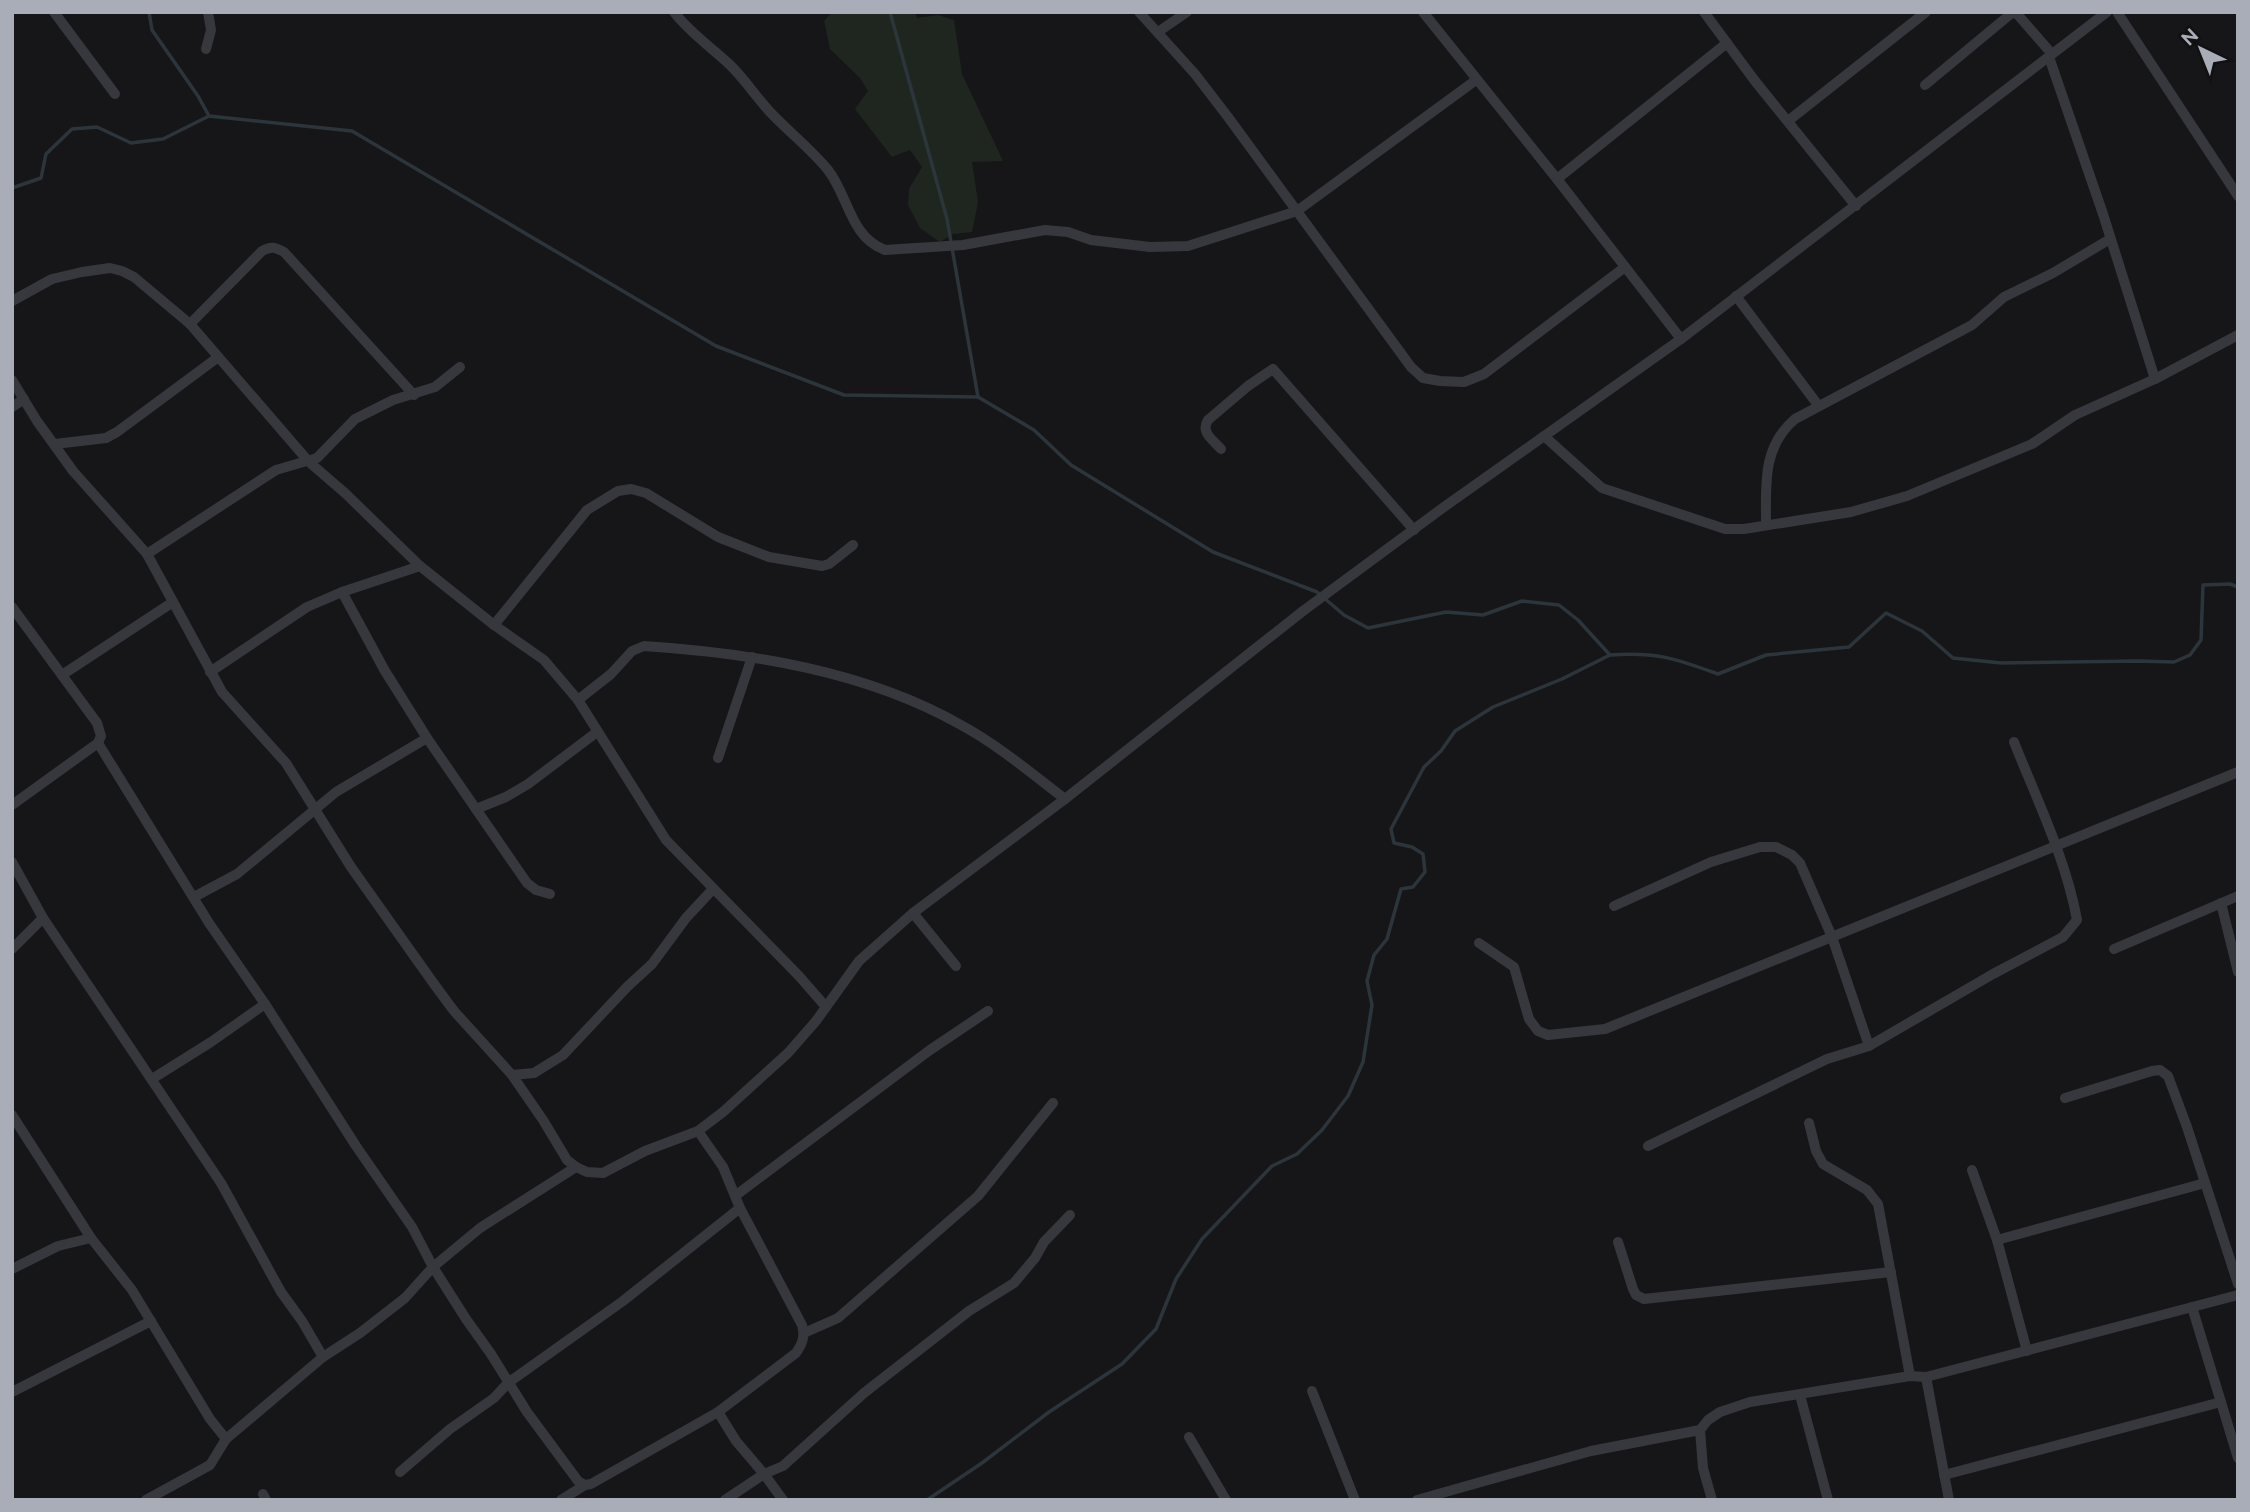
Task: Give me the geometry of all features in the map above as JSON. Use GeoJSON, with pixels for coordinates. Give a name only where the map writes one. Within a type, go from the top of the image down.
{"type":"FeatureCollection","features":[{"type":"Feature","properties":{"kind":"street"},"geometry":{"type":"LineString","coordinates":[[54,12],[115,94]]}},
{"type":"Feature","properties":{"kind":"street"},"geometry":{"type":"LineString","coordinates":[[206,49],[211,30],[208,12]]}},
{"type":"Feature","properties":{"kind":"street"},"geometry":{"type":"LineString","coordinates":[[674,12],[729,64],[768,111],[820,161],[834,179],[864,239],[885,250],[962,245],[1045,230],[1069,232],[1091,240],[1150,247],[1188,246],[1297,211],[1476,80]]}},
{"type":"Feature","properties":{"kind":"street"},"geometry":{"type":"LineString","coordinates":[[1139,12],[1195,74],[1411,367],[1423,378],[1464,382],[1484,374],[1625,267]]}},
{"type":"Feature","properties":{"kind":"street"},"geometry":{"type":"LineString","coordinates":[[1158,32],[1187,12]]}},
{"type":"Feature","properties":{"kind":"street"},"geometry":{"type":"LineString","coordinates":[[1423,12],[1557,178],[1681,339]]}},
{"type":"Feature","properties":{"kind":"street"},"geometry":{"type":"LineString","coordinates":[[1704,12],[1856,206]]}},
{"type":"Feature","properties":{"kind":"street"},"geometry":{"type":"LineString","coordinates":[[1788,121],[1926,12]]}},
{"type":"Feature","properties":{"kind":"street"},"geometry":{"type":"LineString","coordinates":[[1925,85],[2013,12],[2050,55],[2155,379]]}},
{"type":"Feature","properties":{"kind":"street"},"geometry":{"type":"LineString","coordinates":[[12,380],[73,471],[147,554],[222,692],[286,763],[351,867],[433,984],[512,1075],[567,1160],[587,1172],[604,1172],[645,1151],[698,1131],[723,1112],[788,1053],[859,961],[913,913],[1065,799],[1303,611],[1681,339],[2107,12]]}},
{"type":"Feature","properties":{"kind":"street"},"geometry":{"type":"LineString","coordinates":[[2117,12],[2238,196]]}},
{"type":"Feature","properties":{"kind":"street"},"geometry":{"type":"LineString","coordinates":[[1557,178],[1727,43]]}},
{"type":"Feature","properties":{"kind":"street"},"geometry":{"type":"LineString","coordinates":[[1766,524],[1766,479],[1773,445],[1787,425],[1818,405],[1972,325],[2004,297],[2053,273],[2110,239]]}},
{"type":"Feature","properties":{"kind":"street"},"geometry":{"type":"LineString","coordinates":[[190,324],[262,251],[270,246],[277,247],[414,395]]}},
{"type":"Feature","properties":{"kind":"street"},"geometry":{"type":"LineString","coordinates":[[12,300],[52,278],[110,268],[134,277],[190,324],[309,462],[420,566],[494,625],[544,660],[578,700],[666,839],[826,1007]]}},
{"type":"Feature","properties":{"kind":"street"},"geometry":{"type":"LineString","coordinates":[[1736,296],[1818,405]]}},
{"type":"Feature","properties":{"kind":"street"},"geometry":{"type":"LineString","coordinates":[[1544,436],[1602,488],[1725,529],[1851,512],[1906,496],[2032,444],[2086,409],[2155,379],[2238,335]]}},
{"type":"Feature","properties":{"kind":"street"},"geometry":{"type":"LineString","coordinates":[[55,444],[106,438],[217,358]]}},
{"type":"Feature","properties":{"kind":"street"},"geometry":{"type":"LineString","coordinates":[[147,554],[276,470],[295,463],[309,462],[323,453],[355,419],[393,400],[435,387],[460,367]]}},
{"type":"Feature","properties":{"kind":"street"},"geometry":{"type":"LineString","coordinates":[[1221,449],[1205,432],[1204,425],[1248,386],[1273,369],[1414,530]]}},
{"type":"Feature","properties":{"kind":"street"},"geometry":{"type":"LineString","coordinates":[[12,407],[24,399]]}},
{"type":"Feature","properties":{"kind":"street"},"geometry":{"type":"LineString","coordinates":[[494,625],[587,510],[618,491],[631,489],[646,493],[718,537],[769,557],[822,566],[829,564],[853,545]]}},
{"type":"Feature","properties":{"kind":"street"},"geometry":{"type":"LineString","coordinates":[[210,672],[307,607],[342,592],[420,566]]}},
{"type":"Feature","properties":{"kind":"street"},"geometry":{"type":"LineString","coordinates":[[342,592],[385,671],[427,738],[527,883],[536,890],[550,894]]}},
{"type":"Feature","properties":{"kind":"street"},"geometry":{"type":"LineString","coordinates":[[62,676],[173,602]]}},
{"type":"Feature","properties":{"kind":"street"},"geometry":{"type":"LineString","coordinates":[[12,607],[97,723],[101,736],[98,743],[12,805]]}},
{"type":"Feature","properties":{"kind":"street"},"geometry":{"type":"LineString","coordinates":[[578,700],[611,674],[632,651],[644,646],[779,660],[860,682],[960,724],[1006,754],[1065,799]]}},
{"type":"Feature","properties":{"kind":"street"},"geometry":{"type":"LineString","coordinates":[[718,758],[752,657]]}},
{"type":"Feature","properties":{"kind":"street"},"geometry":{"type":"LineString","coordinates":[[476,808],[506,797],[528,784],[597,732]]}},
{"type":"Feature","properties":{"kind":"street"},"geometry":{"type":"LineString","coordinates":[[194,897],[237,874],[336,792],[427,738]]}},
{"type":"Feature","properties":{"kind":"street"},"geometry":{"type":"LineString","coordinates":[[1648,1146],[1827,1059],[1869,1046],[2063,937],[2077,920],[2074,903],[2014,742]]}},
{"type":"Feature","properties":{"kind":"street"},"geometry":{"type":"LineString","coordinates":[[98,743],[209,923],[412,1227],[433,1267],[508,1383],[578,1481],[584,1485]]}},
{"type":"Feature","properties":{"kind":"street"},"geometry":{"type":"LineString","coordinates":[[1479,943],[1514,967],[1529,1019],[1538,1031],[1548,1035],[1605,1029],[2238,772]]}},
{"type":"Feature","properties":{"kind":"street"},"geometry":{"type":"LineString","coordinates":[[1614,905],[1711,862],[1760,847],[1776,847],[1792,855],[1800,863],[1832,937],[1869,1046]]}},
{"type":"Feature","properties":{"kind":"street"},"geometry":{"type":"LineString","coordinates":[[12,862],[43,918],[221,1183],[281,1292],[323,1357]]}},
{"type":"Feature","properties":{"kind":"street"},"geometry":{"type":"LineString","coordinates":[[512,1075],[534,1073],[563,1055],[652,964],[686,918],[713,889]]}},
{"type":"Feature","properties":{"kind":"street"},"geometry":{"type":"LineString","coordinates":[[2113,949],[2238,895]]}},
{"type":"Feature","properties":{"kind":"street"},"geometry":{"type":"LineString","coordinates":[[2221,903],[2238,972]]}},
{"type":"Feature","properties":{"kind":"street"},"geometry":{"type":"LineString","coordinates":[[913,913],[956,966]]}},
{"type":"Feature","properties":{"kind":"street"},"geometry":{"type":"LineString","coordinates":[[12,949],[43,918]]}},
{"type":"Feature","properties":{"kind":"street"},"geometry":{"type":"LineString","coordinates":[[152,1079],[265,1004]]}},
{"type":"Feature","properties":{"kind":"street"},"geometry":{"type":"LineString","coordinates":[[735,1196],[930,1050],[988,1011]]}},
{"type":"Feature","properties":{"kind":"street"},"geometry":{"type":"LineString","coordinates":[[2065,1098],[2152,1070],[2160,1070],[2168,1076],[2238,1284]]}},
{"type":"Feature","properties":{"kind":"street"},"geometry":{"type":"LineString","coordinates":[[804,1333],[838,1318],[978,1196],[1054,1102]]}},
{"type":"Feature","properties":{"kind":"street"},"geometry":{"type":"LineString","coordinates":[[12,1115],[91,1238],[132,1290],[210,1419],[226,1439]]}},
{"type":"Feature","properties":{"kind":"street"},"geometry":{"type":"LineString","coordinates":[[1809,1123],[1816,1151],[1823,1164],[1867,1190],[1878,1204],[1910,1376]]}},
{"type":"Feature","properties":{"kind":"street"},"geometry":{"type":"LineString","coordinates":[[561,1500],[718,1412],[796,1353],[803,1341],[802,1325],[740,1208],[723,1167],[698,1131]]}},
{"type":"Feature","properties":{"kind":"street"},"geometry":{"type":"LineString","coordinates":[[146,1500],[210,1465],[226,1439],[323,1357],[360,1333],[405,1298],[433,1267],[480,1228],[576,1167]]}},
{"type":"Feature","properties":{"kind":"street"},"geometry":{"type":"LineString","coordinates":[[1972,1170],[1997,1240],[2027,1351]]}},
{"type":"Feature","properties":{"kind":"street"},"geometry":{"type":"LineString","coordinates":[[1997,1240],[2205,1183]]}},
{"type":"Feature","properties":{"kind":"street"},"geometry":{"type":"LineString","coordinates":[[400,1472],[450,1429],[494,1398],[508,1383],[623,1301],[740,1208]]}},
{"type":"Feature","properties":{"kind":"street"},"geometry":{"type":"LineString","coordinates":[[725,1500],[764,1474],[783,1466],[864,1393],[969,1311],[1014,1283],[1035,1258],[1044,1242],[1070,1214]]}},
{"type":"Feature","properties":{"kind":"street"},"geometry":{"type":"LineString","coordinates":[[12,1269],[58,1246],[91,1238]]}},
{"type":"Feature","properties":{"kind":"street"},"geometry":{"type":"LineString","coordinates":[[1618,1242],[1633,1289],[1636,1295],[1644,1299],[1891,1272]]}},
{"type":"Feature","properties":{"kind":"street"},"geometry":{"type":"LineString","coordinates":[[1417,1500],[1591,1451],[1700,1430],[1720,1412],[1750,1402],[1910,1376],[1926,1377],[2238,1295]]}},
{"type":"Feature","properties":{"kind":"street"},"geometry":{"type":"LineString","coordinates":[[2192,1307],[2221,1402],[2232,1418],[2238,1458]]}},
{"type":"Feature","properties":{"kind":"street"},"geometry":{"type":"LineString","coordinates":[[12,1392],[151,1321]]}},
{"type":"Feature","properties":{"kind":"street"},"geometry":{"type":"LineString","coordinates":[[1926,1377],[1949,1500]]}},
{"type":"Feature","properties":{"kind":"street"},"geometry":{"type":"LineString","coordinates":[[1312,1391],[1355,1500]]}},
{"type":"Feature","properties":{"kind":"street"},"geometry":{"type":"LineString","coordinates":[[1800,1395],[1828,1500]]}},
{"type":"Feature","properties":{"kind":"street"},"geometry":{"type":"LineString","coordinates":[[1944,1475],[2221,1402]]}},
{"type":"Feature","properties":{"kind":"street"},"geometry":{"type":"LineString","coordinates":[[718,1412],[736,1441],[783,1500]]}},
{"type":"Feature","properties":{"kind":"street"},"geometry":{"type":"LineString","coordinates":[[1700,1430],[1703,1468],[1712,1500]]}},
{"type":"Feature","properties":{"kind":"street"},"geometry":{"type":"LineString","coordinates":[[1189,1437],[1226,1500]]}},
{"type":"Feature","properties":{"kind":"shaded area"},"geometry":{"type":"Polygon","coordinates":[[[832,12],[915,12],[917,18],[938,15],[954,20],[962,74],[1003,161],[972,162],[978,202],[972,232],[953,234],[940,242],[920,228],[908,205],[909,189],[922,167],[910,150],[892,157],[855,109],[868,91],[860,78],[830,49],[824,21],[832,12]]]}},
{"type":"Feature","properties":{"kind":"waterway"},"geometry":{"type":"LineString","coordinates":[[149,12],[152,30],[209,116]]}},
{"type":"Feature","properties":{"kind":"waterway"},"geometry":{"type":"LineString","coordinates":[[890,12],[947,219],[978,397]]}},
{"type":"Feature","properties":{"kind":"waterway"},"geometry":{"type":"LineString","coordinates":[[12,188],[41,178],[46,154],[72,129],[97,127],[131,143],[163,139],[209,116],[352,131],[716,346],[844,395],[978,397],[1034,430],[1071,465],[1213,552],[1317,592],[1344,615],[1368,628],[1446,612],[1483,615],[1522,601],[1559,605],[1578,620],[1610,655],[1641,654],[1665,657],[1718,674],[1766,655],[1849,647],[1886,613],[1922,631],[1953,658],[2001,663],[2174,662],[2190,655],[2201,640],[2203,585],[2230,584],[2238,587]]}},
{"type":"Feature","properties":{"kind":"waterway"},"geometry":{"type":"LineString","coordinates":[[927,1500],[982,1463],[1049,1412],[1122,1364],[1156,1329],[1176,1279],[1202,1239],[1272,1166],[1297,1154],[1322,1130],[1348,1096],[1363,1062],[1372,1005],[1367,981],[1374,955],[1387,939],[1401,889],[1413,887],[1425,872],[1423,854],[1412,847],[1394,843],[1391,829],[1424,767],[1441,751],[1455,731],[1493,707],[1562,679],[1610,655]]}}]}
